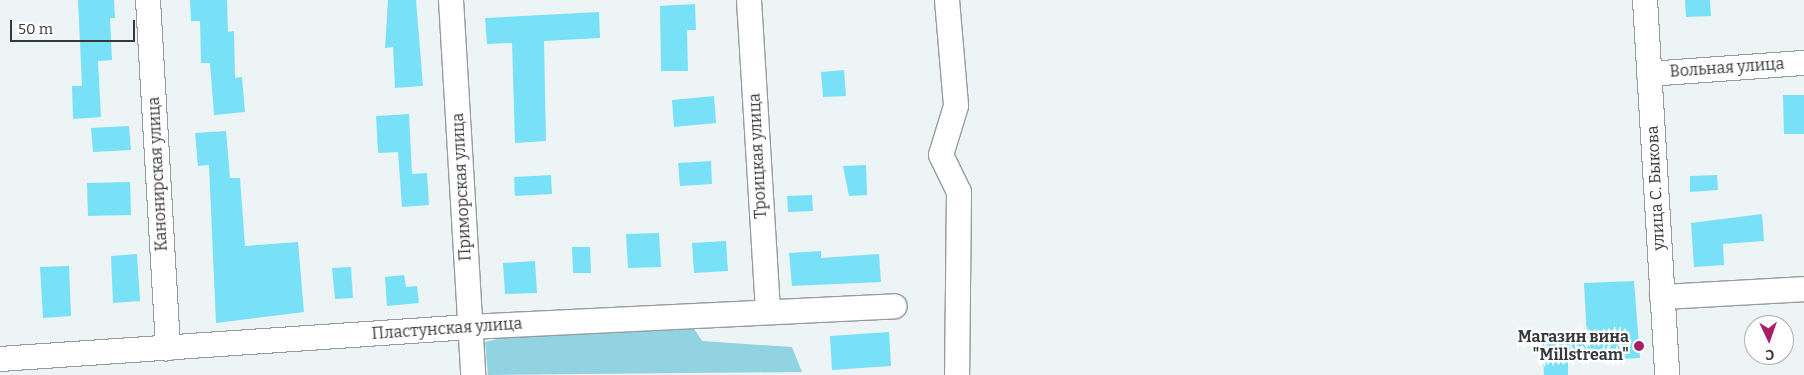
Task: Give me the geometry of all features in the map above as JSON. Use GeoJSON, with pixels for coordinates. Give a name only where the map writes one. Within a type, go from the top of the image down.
{"type":"FeatureCollection","features":[{"type":"Feature","properties":{"kind":"street","name":"Канонирская улица"},"geometry":{"type":"LineString","coordinates":[[148,0],[168,348]]}},
{"type":"Feature","properties":{"kind":"street","name":"Приморская улица"},"geometry":{"type":"LineString","coordinates":[[451,0],[473,375]]}},
{"type":"Feature","properties":{"kind":"street","name":"Троицкая улица"},"geometry":{"type":"LineString","coordinates":[[749,0],[768,312]]}},
{"type":"Feature","properties":{"kind":"street"},"geometry":{"type":"LineString","coordinates":[[947,0],[956,106],[941,155],[958,192],[958,375]]}},
{"type":"Feature","properties":{"kind":"street","name":"улица С. Быкова"},"geometry":{"type":"LineString","coordinates":[[1645,0],[1667,375]]}},
{"type":"Feature","properties":{"kind":"street","name":"Вольная улица"},"geometry":{"type":"LineString","coordinates":[[1649,74],[1804,63]]}},
{"type":"Feature","properties":{"kind":"street"},"geometry":{"type":"LineString","coordinates":[[1662,297],[1804,288]]}},
{"type":"Feature","properties":{"kind":"street","name":"Пластунская улица"},"geometry":{"type":"LineString","coordinates":[[0,359],[470,327],[894,306]]}},
{"type":"Feature","properties":{"kind":"shaded area"},"geometry":{"type":"Polygon","coordinates":[[[693,327],[702,341],[792,347],[802,372],[488,375],[485,342],[509,336],[693,327]]]}},
{"type":"Feature","properties":{"kind":"building"},"geometry":{"type":"Polygon","coordinates":[[[78,0],[114,0],[115,18],[110,18],[112,60],[98,61],[101,117],[73,119],[72,86],[82,86],[78,0]]]}},
{"type":"Feature","properties":{"kind":"building"},"geometry":{"type":"Polygon","coordinates":[[[190,0],[227,0],[228,32],[234,31],[235,78],[242,77],[245,112],[214,115],[210,63],[201,63],[200,21],[191,21],[190,0]]]}},
{"type":"Feature","properties":{"kind":"building"},"geometry":{"type":"Polygon","coordinates":[[[388,0],[416,0],[423,86],[395,88],[393,47],[385,48],[388,0]]]}},
{"type":"Feature","properties":{"kind":"building"},"geometry":{"type":"Polygon","coordinates":[[[1685,0],[1710,0],[1711,16],[1686,17],[1685,0]]]}},
{"type":"Feature","properties":{"kind":"building"},"geometry":{"type":"Polygon","coordinates":[[[695,4],[696,30],[687,30],[688,71],[661,71],[660,6],[695,4]]]}},
{"type":"Feature","properties":{"kind":"building"},"geometry":{"type":"Polygon","coordinates":[[[599,12],[600,38],[544,41],[546,141],[515,143],[512,43],[487,44],[485,18],[599,12]]]}},
{"type":"Feature","properties":{"kind":"building"},"geometry":{"type":"Polygon","coordinates":[[[844,70],[846,96],[823,97],[821,72],[844,70]]]}},
{"type":"Feature","properties":{"kind":"building"},"geometry":{"type":"Polygon","coordinates":[[[1783,95],[1804,95],[1804,134],[1784,134],[1783,95]]]}},
{"type":"Feature","properties":{"kind":"building"},"geometry":{"type":"Polygon","coordinates":[[[714,96],[716,123],[674,127],[672,100],[714,96]]]}},
{"type":"Feature","properties":{"kind":"building"},"geometry":{"type":"Polygon","coordinates":[[[409,114],[412,174],[427,173],[429,205],[402,207],[398,152],[378,153],[376,116],[409,114]]]}},
{"type":"Feature","properties":{"kind":"building"},"geometry":{"type":"Polygon","coordinates":[[[129,126],[131,150],[93,152],[91,128],[129,126]]]}},
{"type":"Feature","properties":{"kind":"building"},"geometry":{"type":"Polygon","coordinates":[[[226,131],[230,178],[240,178],[245,246],[298,242],[304,312],[216,323],[209,165],[198,166],[195,133],[226,131]]]}},
{"type":"Feature","properties":{"kind":"building"},"geometry":{"type":"Polygon","coordinates":[[[711,161],[712,184],[680,186],[678,163],[711,161]]]}},
{"type":"Feature","properties":{"kind":"building"},"geometry":{"type":"Polygon","coordinates":[[[866,165],[867,195],[849,196],[843,166],[866,165]]]}},
{"type":"Feature","properties":{"kind":"building"},"geometry":{"type":"Polygon","coordinates":[[[551,175],[552,194],[515,196],[514,177],[551,175]]]}},
{"type":"Feature","properties":{"kind":"building"},"geometry":{"type":"Polygon","coordinates":[[[1717,175],[1718,190],[1690,192],[1690,176],[1717,175]]]}},
{"type":"Feature","properties":{"kind":"building"},"geometry":{"type":"Polygon","coordinates":[[[130,182],[131,215],[88,216],[87,183],[130,182]]]}},
{"type":"Feature","properties":{"kind":"building"},"geometry":{"type":"Polygon","coordinates":[[[812,195],[813,211],[788,212],[787,196],[812,195]]]}},
{"type":"Feature","properties":{"kind":"building"},"geometry":{"type":"Polygon","coordinates":[[[1762,214],[1764,241],[1723,244],[1724,265],[1694,267],[1691,223],[1762,214]]]}},
{"type":"Feature","properties":{"kind":"building"},"geometry":{"type":"Polygon","coordinates":[[[659,233],[661,267],[628,268],[626,234],[659,233]]]}},
{"type":"Feature","properties":{"kind":"building"},"geometry":{"type":"Polygon","coordinates":[[[726,241],[728,271],[694,273],[692,243],[726,241]]]}},
{"type":"Feature","properties":{"kind":"building"},"geometry":{"type":"Polygon","coordinates":[[[572,247],[590,247],[591,273],[573,273],[572,247]]]}},
{"type":"Feature","properties":{"kind":"building"},"geometry":{"type":"Polygon","coordinates":[[[821,251],[821,258],[879,254],[881,282],[792,286],[789,253],[821,251]]]}},
{"type":"Feature","properties":{"kind":"building"},"geometry":{"type":"Polygon","coordinates":[[[137,254],[140,301],[113,303],[111,256],[137,254]]]}},
{"type":"Feature","properties":{"kind":"building"},"geometry":{"type":"Polygon","coordinates":[[[535,261],[537,293],[505,294],[503,263],[535,261]]]}},
{"type":"Feature","properties":{"kind":"building"},"geometry":{"type":"Polygon","coordinates":[[[69,266],[71,316],[43,318],[40,267],[69,266]]]}},
{"type":"Feature","properties":{"kind":"building"},"geometry":{"type":"Polygon","coordinates":[[[351,267],[353,298],[335,299],[332,268],[351,267]]]}},
{"type":"Feature","properties":{"kind":"building"},"geometry":{"type":"Polygon","coordinates":[[[404,275],[406,287],[417,286],[419,303],[387,306],[385,277],[404,275]]]}},
{"type":"Feature","properties":{"kind":"building"},"geometry":{"type":"Polygon","coordinates":[[[1634,281],[1640,358],[1568,362],[1568,375],[1544,375],[1542,339],[1587,337],[1584,283],[1634,281]]]}},
{"type":"Feature","properties":{"kind":"building"},"geometry":{"type":"Polygon","coordinates":[[[889,332],[891,366],[832,370],[830,336],[889,332]]]}},
{"type":"Feature","properties":{"kind":"place","name":"Магазин вина \"Millstream\""},"geometry":{"type":"Point","coordinates":[1639,346]}}]}
